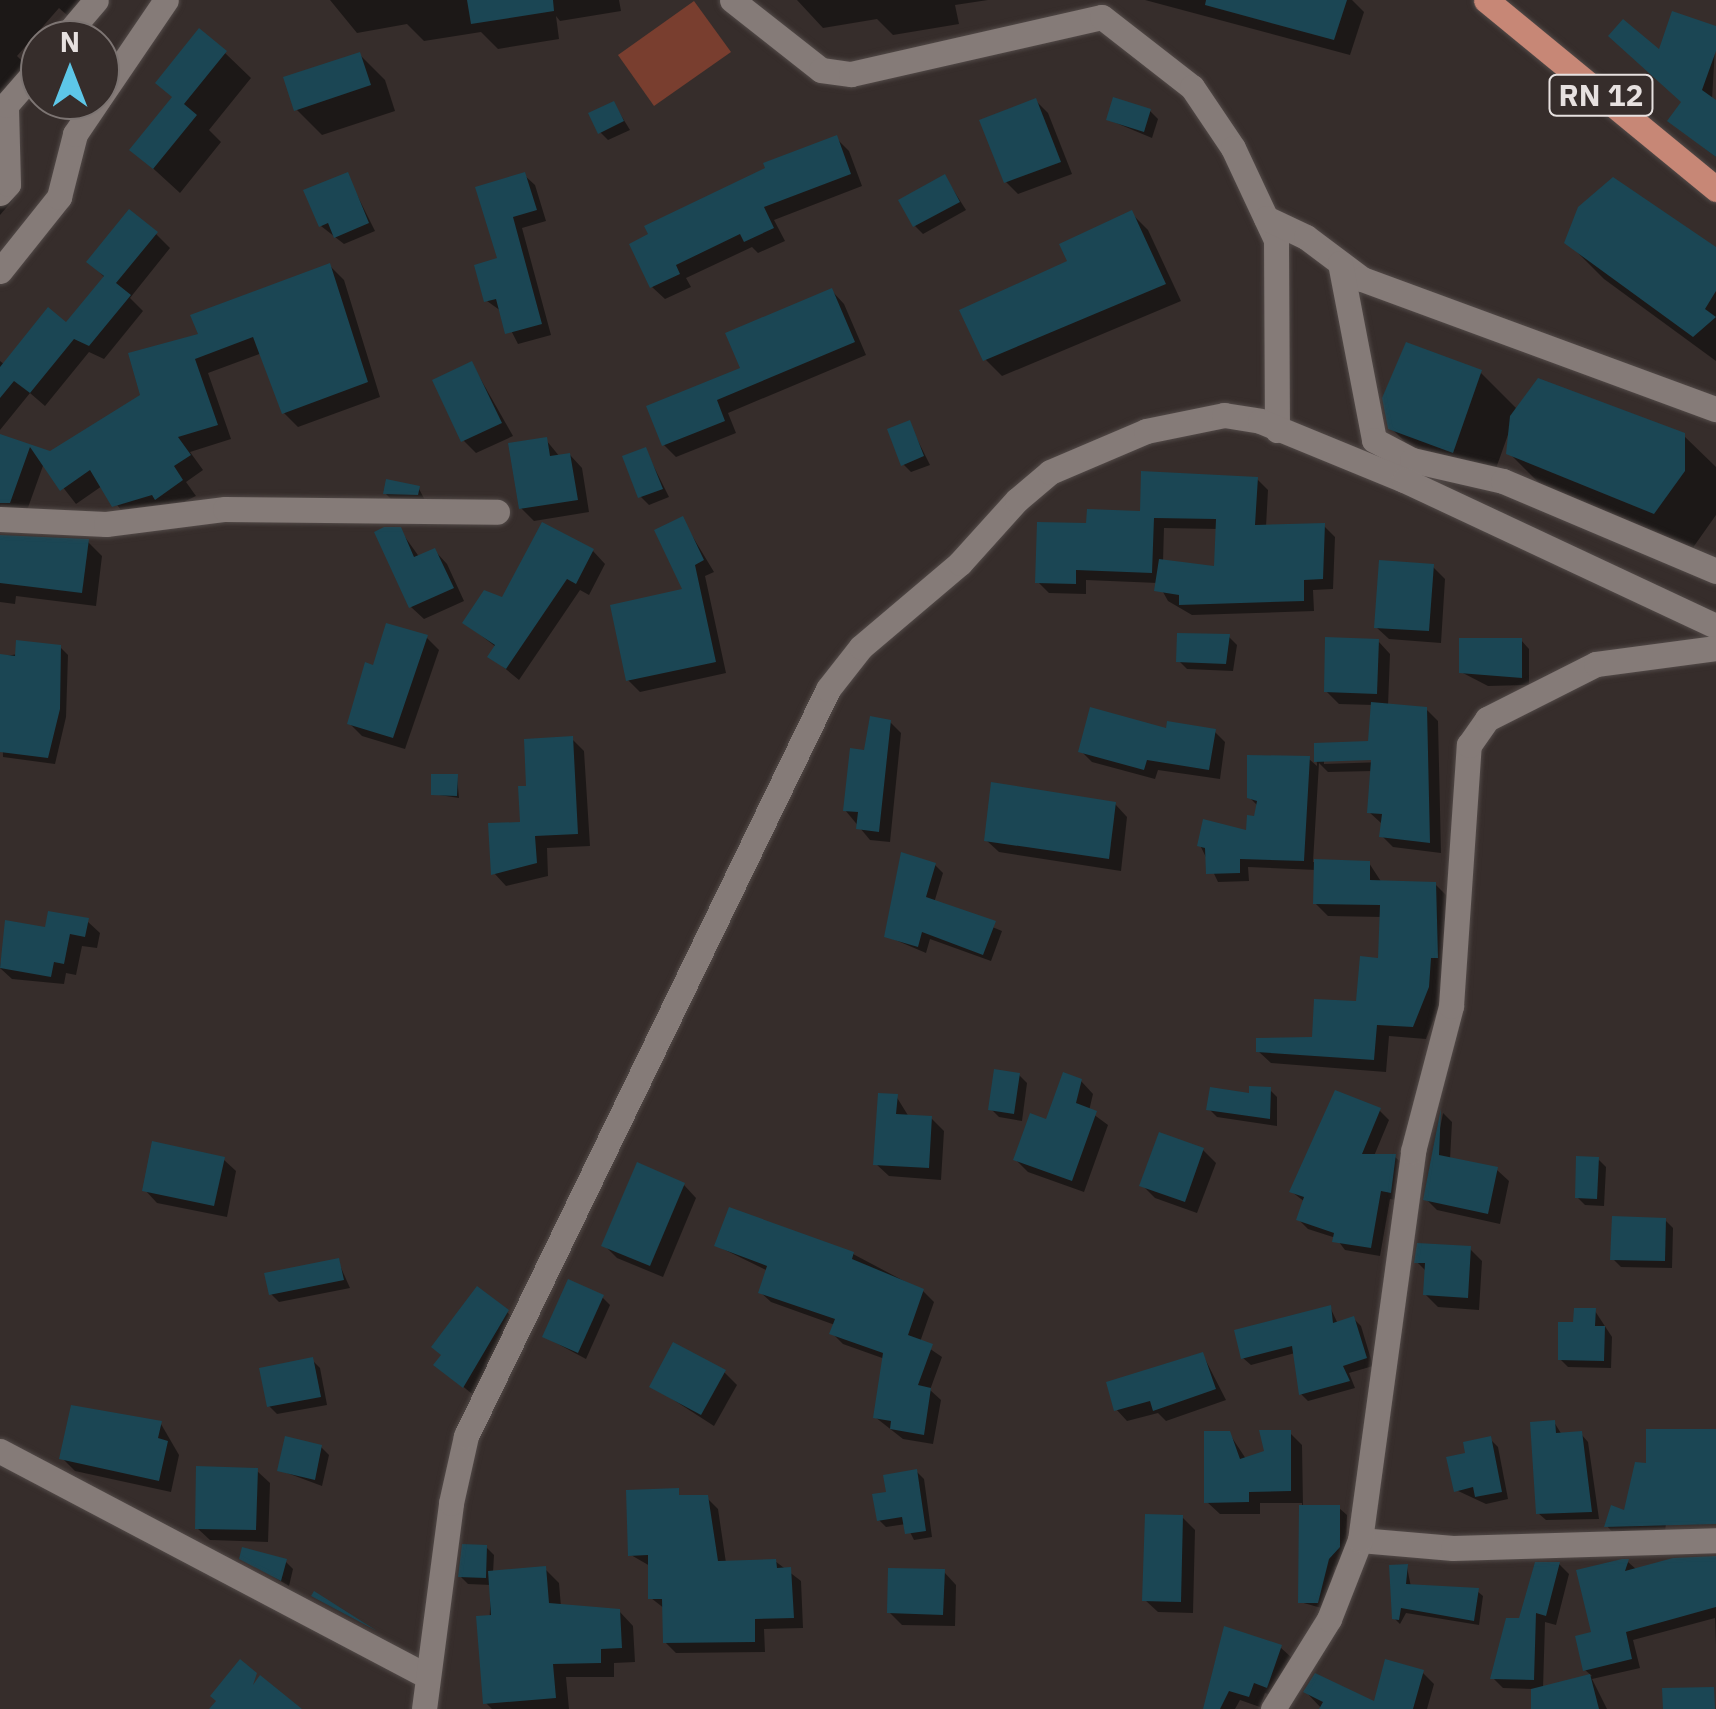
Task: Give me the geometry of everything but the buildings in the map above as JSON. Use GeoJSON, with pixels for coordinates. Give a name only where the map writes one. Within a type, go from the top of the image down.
{"type":"FeatureCollection","features":[{"type":"Feature","properties":{"kind":"main road","name":"RN 12"},"geometry":{"type":"LineString","coordinates":[[1486,0],[1716,189]]}},
{"type":"Feature","properties":{"kind":"street"},"geometry":{"type":"LineString","coordinates":[[79,20],[96,0]]}},
{"type":"Feature","properties":{"kind":"street"},"geometry":{"type":"LineString","coordinates":[[120,67],[166,0]]}},
{"type":"Feature","properties":{"kind":"street"},"geometry":{"type":"LineString","coordinates":[[732,0],[821,70],[851,74],[1102,17],[1192,87],[1233,148],[1276,240],[1277,430]]}},
{"type":"Feature","properties":{"kind":"street"},"geometry":{"type":"LineString","coordinates":[[0,194],[8,184],[6,106],[20,90]]}},
{"type":"Feature","properties":{"kind":"street"},"geometry":{"type":"LineString","coordinates":[[0,271],[59,197],[75,134],[84,120]]}},
{"type":"Feature","properties":{"kind":"street"},"geometry":{"type":"LineString","coordinates":[[1266,218],[1362,280],[1716,410]]}},
{"type":"Feature","properties":{"kind":"street"},"geometry":{"type":"LineString","coordinates":[[1340,263],[1374,440],[1412,460],[1503,481],[1716,572]]}},
{"type":"Feature","properties":{"kind":"street"},"geometry":{"type":"LineString","coordinates":[[424,1709],[466,1436],[828,689],[860,647],[960,562],[1050,472],[1184,419],[1224,415],[1277,430],[1404,480],[1716,626]]}},
{"type":"Feature","properties":{"kind":"street"},"geometry":{"type":"LineString","coordinates":[[0,520],[106,524],[225,509],[497,512]]}},
{"type":"Feature","properties":{"kind":"street"},"geometry":{"type":"LineString","coordinates":[[1273,1709],[1329,1619],[1360,1540],[1413,1151],[1451,1006],[1469,744],[1487,718],[1596,664],[1716,648]]}},
{"type":"Feature","properties":{"kind":"street"},"geometry":{"type":"LineString","coordinates":[[0,1451],[427,1676]]}},
{"type":"Feature","properties":{"kind":"street"},"geometry":{"type":"LineString","coordinates":[[1360,1540],[1453,1548],[1716,1540]]}},
{"type":"Feature","properties":{"kind":"shaded area"},"geometry":{"type":"Polygon","coordinates":[[[694,1],[731,52],[654,106],[618,55],[694,1]]]}}]}
